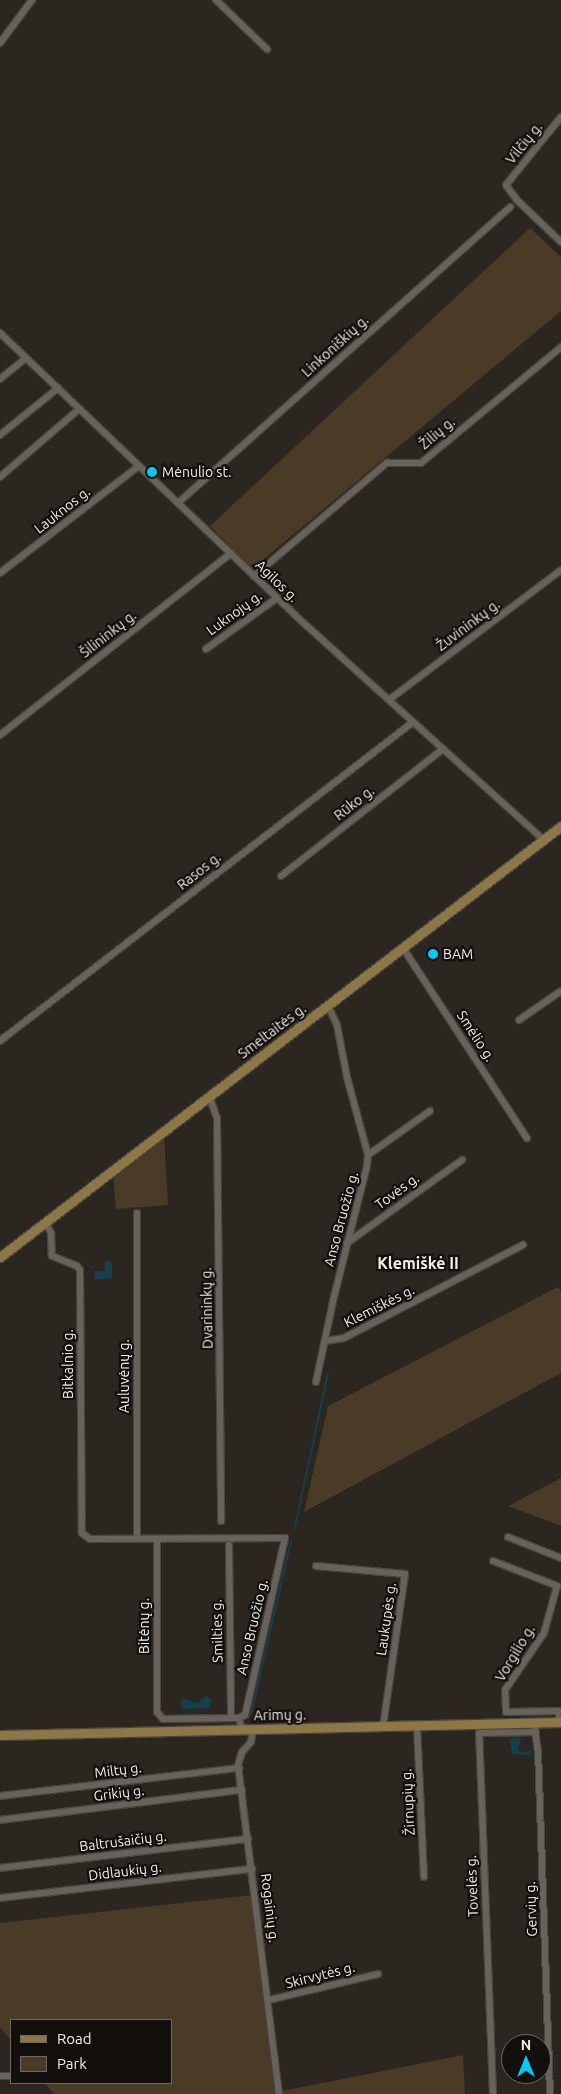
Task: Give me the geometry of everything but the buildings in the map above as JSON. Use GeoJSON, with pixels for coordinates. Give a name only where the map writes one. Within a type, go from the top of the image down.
{"type":"FeatureCollection","features":[{"type":"Feature","properties":{"kind":"main road","name":"Smeltaitės g."},"geometry":{"type":"LineString","coordinates":[[0,1257],[561,826]]}},
{"type":"Feature","properties":{"kind":"main road","name":"Arimų g."},"geometry":{"type":"LineString","coordinates":[[0,1735],[383,1726],[535,1727],[560,1722]]}},
{"type":"Feature","properties":{"kind":"street"},"geometry":{"type":"LineString","coordinates":[[0,43],[31,0]]}},
{"type":"Feature","properties":{"kind":"street"},"geometry":{"type":"LineString","coordinates":[[216,0],[267,49]]}},
{"type":"Feature","properties":{"kind":"street","name":"Vilčių g."},"geometry":{"type":"LineString","coordinates":[[561,117],[506,185],[517,200],[561,242]]}},
{"type":"Feature","properties":{"kind":"street","name":"Linkoniškių g."},"geometry":{"type":"LineString","coordinates":[[178,503],[510,207]]}},
{"type":"Feature","properties":{"kind":"street","name":"Agilos g."},"geometry":{"type":"LineString","coordinates":[[0,333],[277,598],[544,840]]}},
{"type":"Feature","properties":{"kind":"street","name":"Žilių g."},"geometry":{"type":"LineString","coordinates":[[254,576],[388,463],[421,463],[561,347]]}},
{"type":"Feature","properties":{"kind":"street"},"geometry":{"type":"LineString","coordinates":[[0,379],[26,358]]}},
{"type":"Feature","properties":{"kind":"street"},"geometry":{"type":"LineString","coordinates":[[0,436],[58,388]]}},
{"type":"Feature","properties":{"kind":"street"},"geometry":{"type":"LineString","coordinates":[[0,477],[79,409]]}},
{"type":"Feature","properties":{"kind":"street","name":"Lauknos g."},"geometry":{"type":"LineString","coordinates":[[0,573],[139,466]]}},
{"type":"Feature","properties":{"kind":"street","name":"Šilininkų g."},"geometry":{"type":"LineString","coordinates":[[0,735],[231,554]]}},
{"type":"Feature","properties":{"kind":"street","name":"Žuvininkų g."},"geometry":{"type":"LineString","coordinates":[[390,699],[561,570]]}},
{"type":"Feature","properties":{"kind":"street","name":"Luknojų g."},"geometry":{"type":"LineString","coordinates":[[206,649],[277,598]]}},
{"type":"Feature","properties":{"kind":"street","name":"Rasos g."},"geometry":{"type":"LineString","coordinates":[[0,1040],[413,722]]}},
{"type":"Feature","properties":{"kind":"street","name":"Rūko g."},"geometry":{"type":"LineString","coordinates":[[281,876],[444,749]]}},
{"type":"Feature","properties":{"kind":"street","name":"Smėlio g."},"geometry":{"type":"LineString","coordinates":[[403,948],[527,1138]]}},
{"type":"Feature","properties":{"kind":"street"},"geometry":{"type":"LineString","coordinates":[[519,1020],[561,991]]}},
{"type":"Feature","properties":{"kind":"street","name":"Anso Bruožio g."},"geometry":{"type":"LineString","coordinates":[[316,1382],[347,1243],[368,1166],[368,1155],[347,1077],[337,1025],[328,1006]]}},
{"type":"Feature","properties":{"kind":"street","name":"Dvarininkų g."},"geometry":{"type":"LineString","coordinates":[[209,1096],[217,1118],[221,1521]]}},
{"type":"Feature","properties":{"kind":"street"},"geometry":{"type":"LineString","coordinates":[[368,1155],[430,1111]]}},
{"type":"Feature","properties":{"kind":"street","name":"Tovės g."},"geometry":{"type":"LineString","coordinates":[[347,1243],[462,1160]]}},
{"type":"Feature","properties":{"kind":"street","name":"Auluvėnų g."},"geometry":{"type":"LineString","coordinates":[[136,1539],[137,1213]]}},
{"type":"Feature","properties":{"kind":"street","name":"Bitkalnio g."},"geometry":{"type":"LineString","coordinates":[[45,1222],[51,1233],[52,1256],[77,1266],[80,1270],[82,1534],[90,1539],[136,1539]]}},
{"type":"Feature","properties":{"kind":"street","name":"Klemiškės g."},"geometry":{"type":"LineString","coordinates":[[325,1341],[344,1338],[522,1245]]}},
{"type":"Feature","properties":{"kind":"street"},"geometry":{"type":"LineString","coordinates":[[508,1537],[561,1558]]}},
{"type":"Feature","properties":{"kind":"street","name":"Anso Bruožio g."},"geometry":{"type":"LineString","coordinates":[[157,1540],[285,1538],[245,1715],[239,1718]]}},
{"type":"Feature","properties":{"kind":"street"},"geometry":{"type":"LineString","coordinates":[[136,1539],[157,1540]]}},
{"type":"Feature","properties":{"kind":"street","name":"Bitėnų g."},"geometry":{"type":"LineString","coordinates":[[157,1540],[157,1712],[163,1719],[231,1717]]}},
{"type":"Feature","properties":{"kind":"street","name":"Smilties g."},"geometry":{"type":"LineString","coordinates":[[229,1545],[231,1717]]}},
{"type":"Feature","properties":{"kind":"street","name":"Vorgilio g."},"geometry":{"type":"LineString","coordinates":[[493,1561],[558,1586],[544,1633],[505,1690],[506,1712],[559,1712],[560,1722]]}},
{"type":"Feature","properties":{"kind":"street","name":"Laukupės g."},"geometry":{"type":"LineString","coordinates":[[316,1566],[405,1574],[383,1726]]}},
{"type":"Feature","properties":{"kind":"street"},"geometry":{"type":"LineString","coordinates":[[231,1717],[239,1718],[242,1730]]}},
{"type":"Feature","properties":{"kind":"street","name":"Žirnupių g."},"geometry":{"type":"LineString","coordinates":[[417,1726],[424,1877]]}},
{"type":"Feature","properties":{"kind":"street","name":"Tovelės g."},"geometry":{"type":"LineString","coordinates":[[493,2094],[479,1733],[535,1727]]}},
{"type":"Feature","properties":{"kind":"street","name":"Gervių g."},"geometry":{"type":"LineString","coordinates":[[535,1727],[550,2094]]}},
{"type":"Feature","properties":{"kind":"street"},"geometry":{"type":"LineString","coordinates":[[239,1768],[239,1759],[251,1742],[253,1730]]}},
{"type":"Feature","properties":{"kind":"street","name":"Rogainių g."},"geometry":{"type":"LineString","coordinates":[[239,1768],[269,2000],[279,2094]]}},
{"type":"Feature","properties":{"kind":"street","name":"Miltų g."},"geometry":{"type":"LineString","coordinates":[[0,1796],[239,1768]]}},
{"type":"Feature","properties":{"kind":"street","name":"Grikių g."},"geometry":{"type":"LineString","coordinates":[[0,1820],[242,1790]]}},
{"type":"Feature","properties":{"kind":"street","name":"Baltrušaičių g."},"geometry":{"type":"LineString","coordinates":[[0,1868],[248,1839]]}},
{"type":"Feature","properties":{"kind":"street","name":"Didlaukių g."},"geometry":{"type":"LineString","coordinates":[[0,1898],[252,1869]]}},
{"type":"Feature","properties":{"kind":"street","name":"Skirvytės g."},"geometry":{"type":"LineString","coordinates":[[269,2000],[378,1974]]}},
{"type":"Feature","properties":{"kind":"street"},"geometry":{"type":"LineString","coordinates":[[0,2076],[10,2076]]}},
{"type":"Feature","properties":{"kind":"green space"},"geometry":{"type":"Polygon","coordinates":[[[530,228],[561,257],[561,311],[252,569],[210,526],[530,228]]]}},
{"type":"Feature","properties":{"kind":"green space"},"geometry":{"type":"Polygon","coordinates":[[[164,1136],[168,1205],[116,1209],[113,1176],[164,1136]]]}},
{"type":"Feature","properties":{"kind":"green space"},"geometry":{"type":"Polygon","coordinates":[[[558,1287],[561,1291],[561,1373],[304,1512],[328,1406],[558,1287]]]}},
{"type":"Feature","properties":{"kind":"green space"},"geometry":{"type":"Polygon","coordinates":[[[561,1478],[561,1526],[508,1506],[561,1478]]]}},
{"type":"Feature","properties":{"kind":"green space"},"geometry":{"type":"Polygon","coordinates":[[[253,1895],[278,2094],[54,2094],[46,2084],[172,2084],[172,2019],[10,2019],[10,2040],[0,2027],[0,1923],[253,1895]]]}},
{"type":"Feature","properties":{"kind":"green space"},"geometry":{"type":"Polygon","coordinates":[[[463,2055],[465,2094],[283,2094],[282,2091],[463,2055]]]}},
{"type":"Feature","properties":{"kind":"water"},"geometry":{"type":"Polygon","coordinates":[[[109,1260],[112,1263],[112,1278],[95,1280],[94,1271],[105,1271],[105,1262],[109,1260]]]}},
{"type":"Feature","properties":{"kind":"water"},"geometry":{"type":"Polygon","coordinates":[[[206,1696],[211,1699],[210,1708],[183,1709],[180,1706],[182,1698],[198,1703],[206,1696]]]}},
{"type":"Feature","properties":{"kind":"water"},"geometry":{"type":"Polygon","coordinates":[[[521,1738],[518,1750],[524,1753],[531,1750],[531,1755],[512,1754],[510,1739],[521,1738]]]}},
{"type":"Feature","properties":{"kind":"waterway"},"geometry":{"type":"LineString","coordinates":[[295,1527],[328,1373]]}},
{"type":"Feature","properties":{"kind":"waterway"},"geometry":{"type":"LineString","coordinates":[[251,1714],[291,1541]]}},
{"type":"Feature","properties":{"kind":"place","name":"Mėnulio st."},"geometry":{"type":"Point","coordinates":[152,472]}},
{"type":"Feature","properties":{"kind":"place","name":"BAM"},"geometry":{"type":"Point","coordinates":[433,954]}},
{"type":"Feature","properties":{"kind":"district","name":"Klemiškė II"},"geometry":{"type":"Point","coordinates":[418,1263]}}]}
